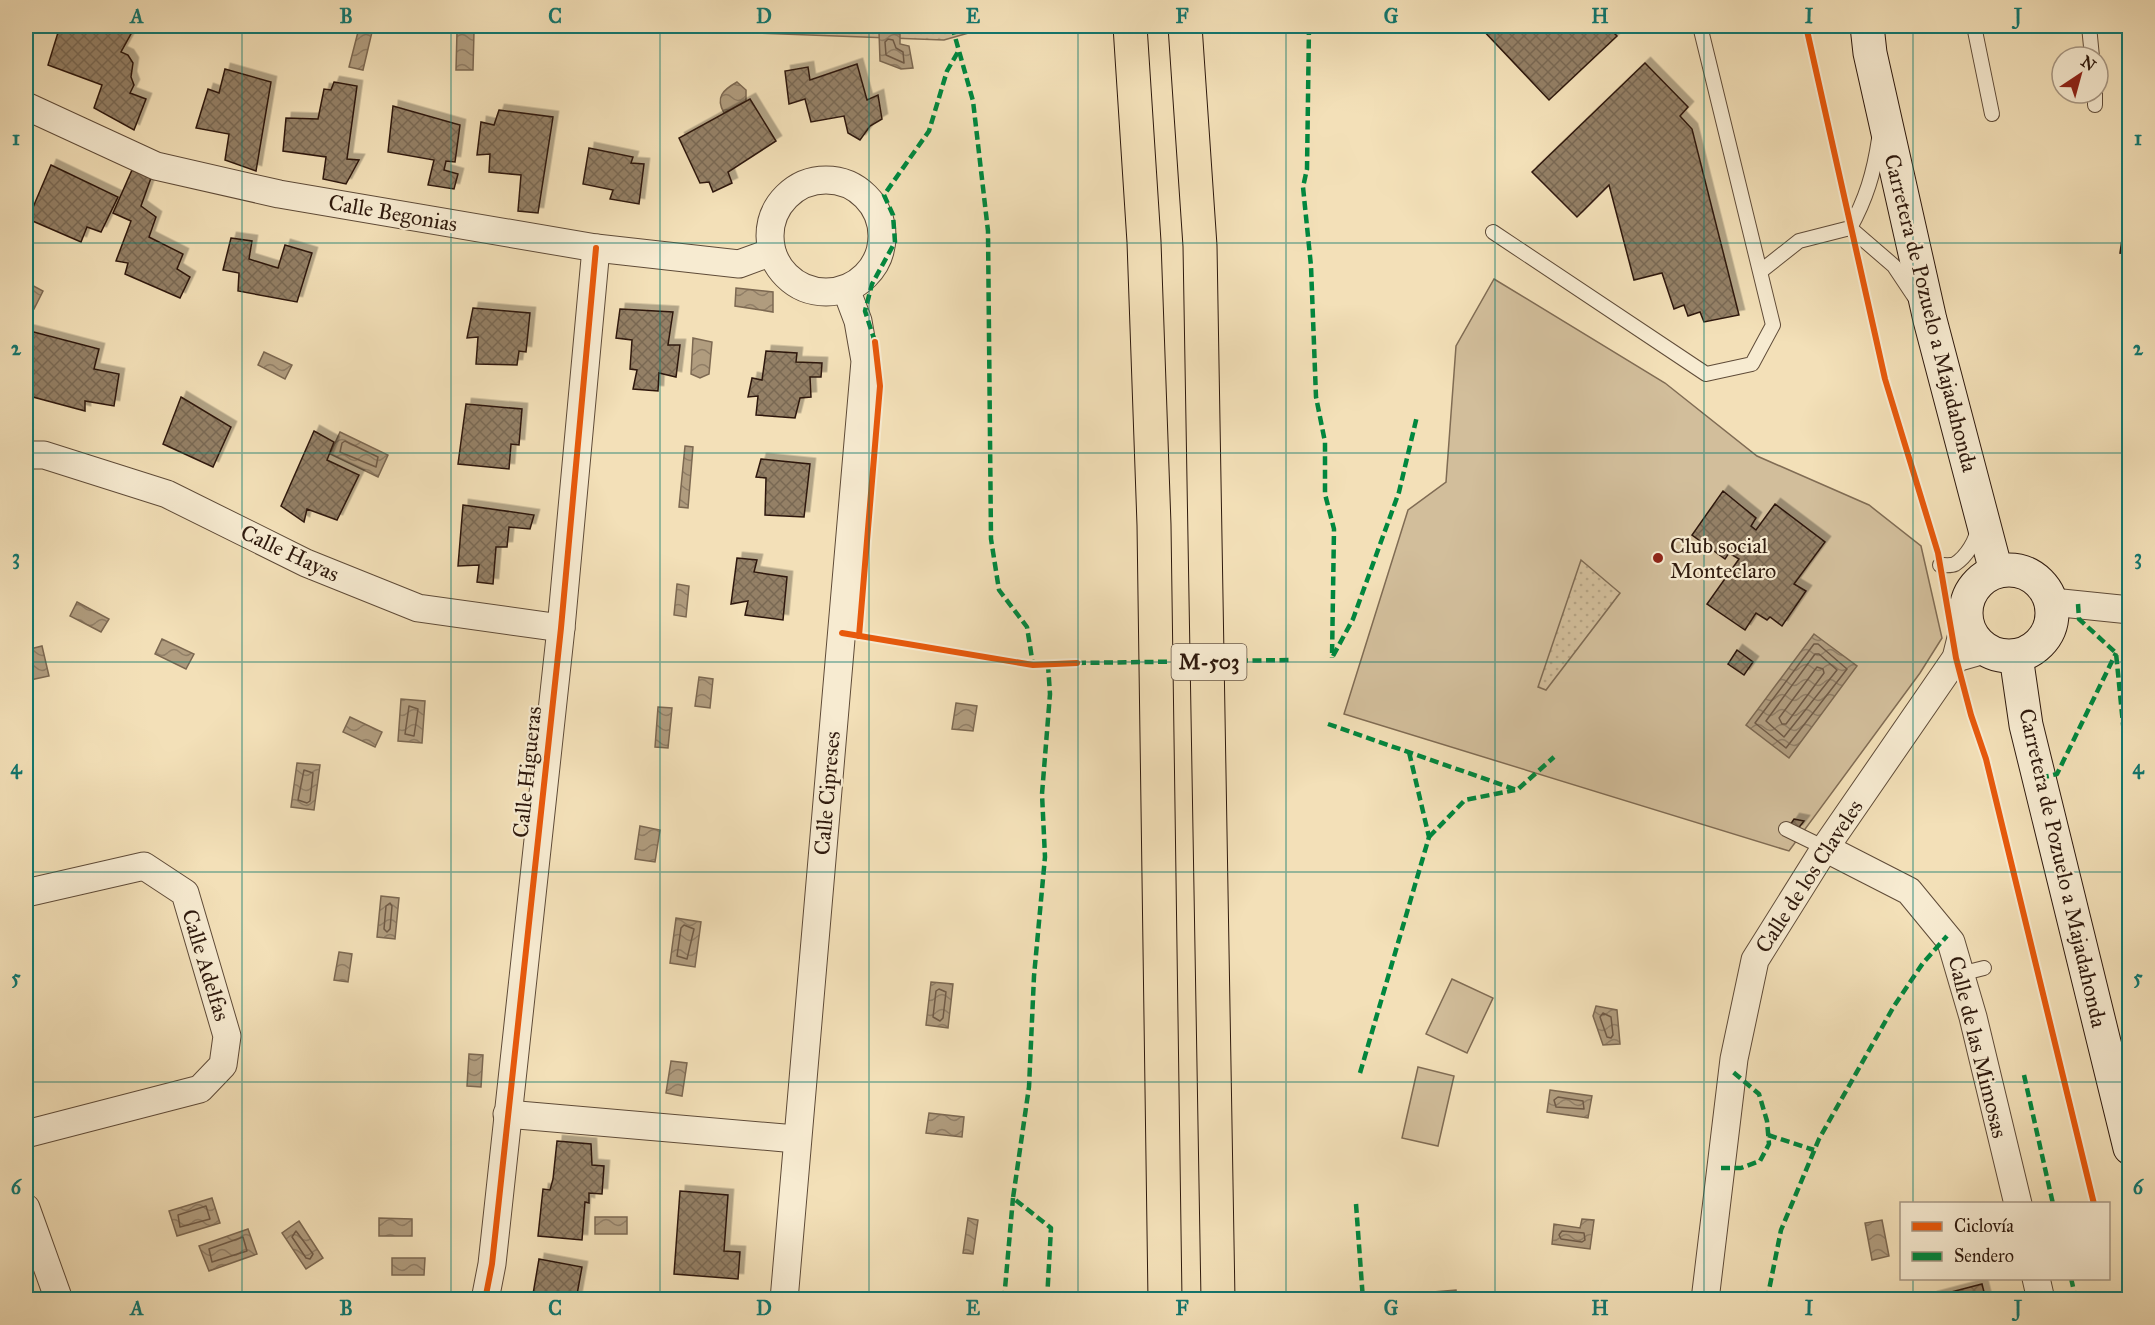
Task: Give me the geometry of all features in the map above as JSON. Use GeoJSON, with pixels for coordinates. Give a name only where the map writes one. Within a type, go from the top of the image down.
{"type":"FeatureCollection","features":[{"type":"Feature","properties":{"kind":"highway","name":"M-503"},"geometry":{"type":"LineString","coordinates":[[1130,26],[1144,242],[1154,525],[1165,1299]]}},
{"type":"Feature","properties":{"kind":"highway","name":"M-503"},"geometry":{"type":"LineString","coordinates":[[1185,26],[1200,246],[1218,1299]]}},
{"type":"Feature","properties":{"kind":"street","name":"Carretera de Pozuelo a Majadahonda"},"geometry":{"type":"LineString","coordinates":[[1864,35],[1930,320],[1996,572]]}},
{"type":"Feature","properties":{"kind":"street","name":"Calle Begonias"},"geometry":{"type":"LineString","coordinates":[[26,106],[156,166],[279,194],[596,248],[739,264],[772,252]]}},
{"type":"Feature","properties":{"kind":"street"},"geometry":{"type":"LineString","coordinates":[[833,181],[851,186],[866,197],[876,212],[882,230],[881,248],[874,266],[862,280],[846,289],[828,292],[810,290],[793,282],[780,269],[772,252],[770,234],[774,216],[790,194],[815,182],[833,181]]}},
{"type":"Feature","properties":{"kind":"street","name":"Calle Higueras"},"geometry":{"type":"LineString","coordinates":[[485,1299],[492,1264],[561,628],[596,248]]}},
{"type":"Feature","properties":{"kind":"street","name":"Calle Cipreses"},"geometry":{"type":"LineString","coordinates":[[784,1299],[796,1139],[865,361],[858,321],[846,289]]}},
{"type":"Feature","properties":{"kind":"street","name":"Calle Hayas"},"geometry":{"type":"LineString","coordinates":[[26,455],[44,455],[167,494],[306,563],[418,608],[561,628]]}},
{"type":"Feature","properties":{"kind":"street"},"geometry":{"type":"LineString","coordinates":[[2010,569],[2024,572],[2046,589],[2052,602],[2053,617],[2050,631],[2036,648],[2016,656],[1970,654],[1970,633],[1966,618],[1967,603],[1972,589],[1983,578],[2010,569]]}},
{"type":"Feature","properties":{"kind":"street"},"geometry":{"type":"LineString","coordinates":[[2052,602],[2130,610]]}},
{"type":"Feature","properties":{"kind":"street","name":"Calle de los Claveles"},"geometry":{"type":"LineString","coordinates":[[1705,1299],[1734,1059],[1755,960],[1825,848],[1970,654]]}},
{"type":"Feature","properties":{"kind":"street","name":"Carretera de Pozuelo a Majadahonda"},"geometry":{"type":"LineString","coordinates":[[2016,656],[2026,725],[2130,1148]]}},
{"type":"Feature","properties":{"kind":"street","name":"Calle de las Mimosas"},"geometry":{"type":"LineString","coordinates":[[1825,848],[1909,891],[1972,971],[2018,1202]]}},
{"type":"Feature","properties":{"kind":"street","name":"Calle Adelfas"},"geometry":{"type":"LineString","coordinates":[[26,893],[144,866],[184,893],[227,1036],[223,1065],[200,1089],[26,1134]]}},
{"type":"Feature","properties":{"kind":"street"},"geometry":{"type":"LineString","coordinates":[[507,1114],[796,1139]]}},
{"type":"Feature","properties":{"kind":"street"},"geometry":{"type":"LineString","coordinates":[[26,1208],[60,1299]]}},
{"type":"Feature","properties":{"kind":"street"},"geometry":{"type":"LineString","coordinates":[[2036,1280],[2041,1299]]}},
{"type":"Feature","properties":{"kind":"lane"},"geometry":{"type":"LineString","coordinates":[[1493,232],[1706,374],[1752,364],[1773,325],[1700,26]]}},
{"type":"Feature","properties":{"kind":"lane"},"geometry":{"type":"LineString","coordinates":[[1974,26],[1992,114]]}},
{"type":"Feature","properties":{"kind":"lane"},"geometry":{"type":"LineString","coordinates":[[2089,26],[2091,45]]}},
{"type":"Feature","properties":{"kind":"lane"},"geometry":{"type":"LineString","coordinates":[[1761,271],[1799,241],[1850,228],[1864,202],[1874,175],[1883,114]]}},
{"type":"Feature","properties":{"kind":"lane"},"geometry":{"type":"LineString","coordinates":[[1850,228],[1894,266],[1930,320]]}},
{"type":"Feature","properties":{"kind":"lane"},"geometry":{"type":"LineString","coordinates":[[1940,565],[1954,564],[1968,550],[1978,534],[1977,501]]}},
{"type":"Feature","properties":{"kind":"lane"},"geometry":{"type":"LineString","coordinates":[[1786,829],[1825,848]]}},
{"type":"Feature","properties":{"kind":"shaded area"},"geometry":{"type":"Polygon","coordinates":[[[564,26],[993,26],[944,40],[564,26]]]}},
{"type":"Feature","properties":{"kind":"shaded area","name":"Club social Monteclaro"},"geometry":{"type":"Polygon","coordinates":[[[1494,279],[1665,383],[1757,456],[1869,505],[1921,546],[1942,638],[1920,673],[1789,851],[1344,714],[1408,510],[1446,482],[1456,346],[1494,279]]]}},
{"type":"Feature","properties":{"kind":"shaded area"},"geometry":{"type":"Polygon","coordinates":[[[1581,560],[1620,593],[1546,690],[1538,687],[1581,560]]]}},
{"type":"Feature","properties":{"kind":"shaded area"},"geometry":{"type":"Polygon","coordinates":[[[1452,979],[1493,998],[1467,1053],[1426,1034],[1452,979]]]}},
{"type":"Feature","properties":{"kind":"shaded area"},"geometry":{"type":"Polygon","coordinates":[[[1418,1067],[1454,1076],[1438,1146],[1402,1138],[1418,1067]]]}},
{"type":"Feature","properties":{"kind":"shaded area"},"geometry":{"type":"Polygon","coordinates":[[[1456,1290],[1457,1299],[1385,1299],[1385,1296],[1456,1290]]]}},
{"type":"Feature","properties":{"kind":"water"},"geometry":{"type":"Polygon","coordinates":[[[359,28],[372,32],[363,70],[349,67],[359,28]]]}},
{"type":"Feature","properties":{"kind":"water"},"geometry":{"type":"Polygon","coordinates":[[[457,31],[474,32],[473,70],[456,70],[457,31]]]}},
{"type":"Feature","properties":{"kind":"water"},"geometry":{"type":"Polygon","coordinates":[[[879,32],[900,34],[900,44],[909,46],[913,68],[901,69],[880,61],[879,32]]]}},
{"type":"Feature","properties":{"kind":"water"},"geometry":{"type":"Polygon","coordinates":[[[737,82],[746,90],[746,101],[724,113],[720,98],[737,82]]]}},
{"type":"Feature","properties":{"kind":"water"},"geometry":{"type":"Polygon","coordinates":[[[26,282],[43,291],[34,309],[26,305],[26,282]]]}},
{"type":"Feature","properties":{"kind":"water"},"geometry":{"type":"Polygon","coordinates":[[[736,288],[773,292],[773,312],[735,306],[736,288]]]}},
{"type":"Feature","properties":{"kind":"water"},"geometry":{"type":"Polygon","coordinates":[[[693,338],[712,342],[709,374],[700,378],[691,374],[693,338]]]}},
{"type":"Feature","properties":{"kind":"water"},"geometry":{"type":"Polygon","coordinates":[[[264,352],[292,365],[285,379],[258,365],[264,352]]]}},
{"type":"Feature","properties":{"kind":"water"},"geometry":{"type":"Polygon","coordinates":[[[340,432],[388,455],[378,477],[330,454],[340,432]]]}},
{"type":"Feature","properties":{"kind":"water"},"geometry":{"type":"Polygon","coordinates":[[[685,446],[693,447],[688,508],[679,507],[685,446]]]}},
{"type":"Feature","properties":{"kind":"water"},"geometry":{"type":"Polygon","coordinates":[[[677,584],[689,586],[686,617],[674,615],[677,584]]]}},
{"type":"Feature","properties":{"kind":"water"},"geometry":{"type":"Polygon","coordinates":[[[77,602],[109,619],[101,632],[70,616],[77,602]]]}},
{"type":"Feature","properties":{"kind":"water"},"geometry":{"type":"Polygon","coordinates":[[[1814,634],[1857,666],[1789,758],[1746,725],[1814,634]]]}},
{"type":"Feature","properties":{"kind":"water"},"geometry":{"type":"Polygon","coordinates":[[[162,639],[194,654],[186,669],[155,654],[162,639]]]}},
{"type":"Feature","properties":{"kind":"water"},"geometry":{"type":"Polygon","coordinates":[[[42,646],[49,676],[30,680],[26,650],[42,646]]]}},
{"type":"Feature","properties":{"kind":"water"},"geometry":{"type":"Polygon","coordinates":[[[699,677],[713,679],[710,708],[695,706],[699,677]]]}},
{"type":"Feature","properties":{"kind":"water"},"geometry":{"type":"Polygon","coordinates":[[[401,699],[425,701],[422,743],[398,741],[401,699]]]}},
{"type":"Feature","properties":{"kind":"water"},"geometry":{"type":"Polygon","coordinates":[[[956,703],[977,706],[973,731],[952,729],[956,703]]]}},
{"type":"Feature","properties":{"kind":"water"},"geometry":{"type":"Polygon","coordinates":[[[658,707],[672,708],[668,748],[655,747],[658,707]]]}},
{"type":"Feature","properties":{"kind":"water"},"geometry":{"type":"Polygon","coordinates":[[[350,717],[382,732],[375,747],[343,732],[350,717]]]}},
{"type":"Feature","properties":{"kind":"water"},"geometry":{"type":"Polygon","coordinates":[[[297,763],[320,765],[314,810],[291,807],[297,763]]]}},
{"type":"Feature","properties":{"kind":"water"},"geometry":{"type":"Polygon","coordinates":[[[640,826],[660,830],[655,862],[635,859],[640,826]]]}},
{"type":"Feature","properties":{"kind":"water"},"geometry":{"type":"Polygon","coordinates":[[[381,896],[399,898],[395,939],[377,937],[381,896]]]}},
{"type":"Feature","properties":{"kind":"water"},"geometry":{"type":"Polygon","coordinates":[[[676,918],[701,922],[695,967],[670,963],[676,918]]]}},
{"type":"Feature","properties":{"kind":"water"},"geometry":{"type":"Polygon","coordinates":[[[339,952],[352,954],[348,982],[334,980],[339,952]]]}},
{"type":"Feature","properties":{"kind":"water"},"geometry":{"type":"Polygon","coordinates":[[[931,982],[953,984],[948,1028],[926,1025],[931,982]]]}},
{"type":"Feature","properties":{"kind":"water"},"geometry":{"type":"Polygon","coordinates":[[[1596,1006],[1617,1010],[1620,1044],[1603,1045],[1593,1016],[1596,1006]]]}},
{"type":"Feature","properties":{"kind":"water"},"geometry":{"type":"Polygon","coordinates":[[[469,1054],[483,1055],[481,1087],[467,1086],[469,1054]]]}},
{"type":"Feature","properties":{"kind":"water"},"geometry":{"type":"Polygon","coordinates":[[[671,1061],[687,1063],[682,1096],[666,1093],[671,1061]]]}},
{"type":"Feature","properties":{"kind":"water"},"geometry":{"type":"Polygon","coordinates":[[[1550,1090],[1592,1096],[1588,1118],[1547,1112],[1550,1090]]]}},
{"type":"Feature","properties":{"kind":"water"},"geometry":{"type":"Polygon","coordinates":[[[929,1113],[964,1117],[962,1137],[926,1133],[929,1113]]]}},
{"type":"Feature","properties":{"kind":"water"},"geometry":{"type":"Polygon","coordinates":[[[212,1198],[220,1223],[177,1236],[169,1211],[212,1198]]]}},
{"type":"Feature","properties":{"kind":"water"},"geometry":{"type":"Polygon","coordinates":[[[595,1217],[627,1217],[627,1234],[595,1234],[595,1217]]]}},
{"type":"Feature","properties":{"kind":"water"},"geometry":{"type":"Polygon","coordinates":[[[379,1218],[412,1219],[412,1236],[379,1236],[379,1218]]]}},
{"type":"Feature","properties":{"kind":"water"},"geometry":{"type":"Polygon","coordinates":[[[968,1218],[978,1220],[973,1254],[963,1253],[968,1218]]]}},
{"type":"Feature","properties":{"kind":"water"},"geometry":{"type":"Polygon","coordinates":[[[1582,1219],[1594,1220],[1590,1249],[1552,1244],[1554,1224],[1580,1228],[1582,1219]]]}},
{"type":"Feature","properties":{"kind":"water"},"geometry":{"type":"Polygon","coordinates":[[[1882,1220],[1889,1256],[1872,1260],[1865,1223],[1882,1220]]]}},
{"type":"Feature","properties":{"kind":"water"},"geometry":{"type":"Polygon","coordinates":[[[299,1221],[323,1258],[306,1269],[282,1233],[299,1221]]]}},
{"type":"Feature","properties":{"kind":"water"},"geometry":{"type":"Polygon","coordinates":[[[248,1229],[257,1254],[209,1271],[199,1246],[248,1229]]]}},
{"type":"Feature","properties":{"kind":"water"},"geometry":{"type":"Polygon","coordinates":[[[392,1258],[425,1258],[424,1275],[392,1275],[392,1258]]]}},
{"type":"Feature","properties":{"kind":"building"},"geometry":{"type":"Polygon","coordinates":[[[60,26],[119,26],[132,32],[121,52],[128,55],[133,63],[131,77],[134,85],[130,93],[146,99],[134,130],[94,108],[102,85],[48,65],[60,26]]]}},
{"type":"Feature","properties":{"kind":"building"},"geometry":{"type":"Polygon","coordinates":[[[1479,26],[1607,26],[1617,36],[1549,100],[1479,26]]]}},
{"type":"Feature","properties":{"kind":"building"},"geometry":{"type":"Polygon","coordinates":[[[1645,63],[1688,107],[1680,116],[1692,129],[1739,315],[1704,322],[1700,312],[1688,316],[1684,305],[1674,309],[1662,273],[1634,280],[1609,185],[1577,217],[1532,172],[1645,63]]]}},
{"type":"Feature","properties":{"kind":"building"},"geometry":{"type":"Polygon","coordinates":[[[857,64],[867,100],[878,95],[882,119],[870,126],[860,140],[848,133],[844,116],[811,122],[805,99],[789,104],[785,71],[808,67],[810,80],[857,64]]]}},
{"type":"Feature","properties":{"kind":"building"},"geometry":{"type":"Polygon","coordinates":[[[225,69],[271,82],[256,171],[225,160],[229,134],[196,128],[208,89],[219,93],[225,69]]]}},
{"type":"Feature","properties":{"kind":"building"},"geometry":{"type":"Polygon","coordinates":[[[334,82],[357,86],[347,159],[359,160],[346,184],[323,179],[326,157],[283,151],[286,118],[318,119],[324,89],[331,90],[334,82]]]}},
{"type":"Feature","properties":{"kind":"building"},"geometry":{"type":"Polygon","coordinates":[[[750,99],[776,141],[728,172],[732,183],[713,192],[709,182],[700,183],[679,138],[750,99]]]}},
{"type":"Feature","properties":{"kind":"building"},"geometry":{"type":"Polygon","coordinates":[[[393,106],[460,125],[455,162],[446,161],[444,170],[458,174],[454,189],[428,185],[434,160],[388,152],[393,106]]]}},
{"type":"Feature","properties":{"kind":"building"},"geometry":{"type":"Polygon","coordinates":[[[499,110],[553,117],[538,213],[518,211],[521,175],[489,172],[490,154],[477,155],[481,122],[494,125],[499,110]]]}},
{"type":"Feature","properties":{"kind":"building"},"geometry":{"type":"Polygon","coordinates":[[[589,148],[633,157],[631,163],[644,164],[639,204],[610,199],[613,190],[583,184],[589,148]]]}},
{"type":"Feature","properties":{"kind":"building"},"geometry":{"type":"Polygon","coordinates":[[[51,165],[118,197],[101,232],[87,227],[81,242],[28,219],[51,165]]]}},
{"type":"Feature","properties":{"kind":"building"},"geometry":{"type":"Polygon","coordinates":[[[132,170],[151,178],[141,206],[156,217],[149,237],[183,254],[177,269],[190,277],[180,298],[125,274],[128,263],[116,261],[131,221],[113,213],[132,170]]]}},
{"type":"Feature","properties":{"kind":"building"},"geometry":{"type":"Polygon","coordinates":[[[2124,226],[2130,226],[2130,254],[2120,253],[2124,226]]]}},
{"type":"Feature","properties":{"kind":"building"},"geometry":{"type":"Polygon","coordinates":[[[231,238],[252,241],[249,259],[278,268],[285,245],[312,253],[297,302],[238,291],[239,273],[223,270],[231,238]]]}},
{"type":"Feature","properties":{"kind":"building"},"geometry":{"type":"Polygon","coordinates":[[[473,308],[530,313],[526,352],[519,351],[517,365],[476,364],[478,337],[467,338],[473,308]]]}},
{"type":"Feature","properties":{"kind":"building"},"geometry":{"type":"Polygon","coordinates":[[[620,309],[673,312],[668,345],[680,345],[676,377],[659,373],[658,391],[633,389],[637,370],[630,369],[632,340],[616,338],[620,309]]]}},
{"type":"Feature","properties":{"kind":"building"},"geometry":{"type":"Polygon","coordinates":[[[26,330],[99,349],[94,369],[119,374],[114,406],[85,401],[85,411],[29,396],[26,403],[26,330]]]}},
{"type":"Feature","properties":{"kind":"building"},"geometry":{"type":"Polygon","coordinates":[[[766,351],[797,353],[796,362],[822,363],[821,377],[810,377],[811,397],[800,398],[795,418],[756,415],[758,396],[748,397],[752,378],[762,380],[766,351]]]}},
{"type":"Feature","properties":{"kind":"building"},"geometry":{"type":"Polygon","coordinates":[[[181,397],[231,427],[213,467],[163,444],[181,397]]]}},
{"type":"Feature","properties":{"kind":"building"},"geometry":{"type":"Polygon","coordinates":[[[466,404],[522,409],[519,445],[511,444],[509,469],[458,464],[466,404]]]}},
{"type":"Feature","properties":{"kind":"building"},"geometry":{"type":"Polygon","coordinates":[[[314,431],[334,442],[327,460],[359,475],[337,520],[307,509],[304,522],[281,506],[314,431]]]}},
{"type":"Feature","properties":{"kind":"building"},"geometry":{"type":"Polygon","coordinates":[[[761,459],[810,464],[804,517],[765,515],[766,478],[756,477],[761,459]]]}},
{"type":"Feature","properties":{"kind":"building"},"geometry":{"type":"Polygon","coordinates":[[[1723,491],[1756,518],[1751,526],[1756,530],[1775,504],[1825,542],[1794,584],[1806,591],[1782,626],[1770,617],[1767,620],[1756,613],[1745,630],[1707,604],[1739,559],[1729,553],[1725,559],[1692,535],[1723,491]]]}},
{"type":"Feature","properties":{"kind":"building"},"geometry":{"type":"Polygon","coordinates":[[[463,505],[534,515],[530,529],[509,527],[507,547],[496,547],[493,584],[477,582],[479,565],[458,566],[463,505]]]}},
{"type":"Feature","properties":{"kind":"building"},"geometry":{"type":"Polygon","coordinates":[[[737,558],[757,560],[754,572],[787,577],[783,620],[745,615],[748,601],[731,604],[737,558]]]}},
{"type":"Feature","properties":{"kind":"building"},"geometry":{"type":"Polygon","coordinates":[[[1737,650],[1753,662],[1744,675],[1728,664],[1737,650]]]}},
{"type":"Feature","properties":{"kind":"building"},"geometry":{"type":"Polygon","coordinates":[[[1794,819],[1804,821],[1797,830],[1790,825],[1794,819]]]}},
{"type":"Feature","properties":{"kind":"building"},"geometry":{"type":"Polygon","coordinates":[[[557,1141],[591,1144],[592,1165],[604,1166],[602,1194],[589,1193],[589,1203],[585,1202],[582,1240],[538,1236],[543,1189],[550,1190],[557,1141]]]}},
{"type":"Feature","properties":{"kind":"building"},"geometry":{"type":"Polygon","coordinates":[[[680,1191],[728,1195],[724,1251],[740,1252],[738,1279],[674,1274],[680,1191]]]}},
{"type":"Feature","properties":{"kind":"building"},"geometry":{"type":"Polygon","coordinates":[[[539,1259],[582,1267],[576,1300],[532,1300],[539,1259]]]}},
{"type":"Feature","properties":{"kind":"building"},"geometry":{"type":"Polygon","coordinates":[[[1982,1284],[1986,1300],[1933,1300],[1932,1297],[1982,1284]]]}},
{"type":"Feature","properties":{"kind":"marked path"},"geometry":{"type":"LineString","coordinates":[[952,26],[973,101],[988,231],[991,539],[999,590],[1027,627],[1033,665]]}},
{"type":"Feature","properties":{"kind":"marked path"},"geometry":{"type":"LineString","coordinates":[[1309,26],[1307,169],[1303,187],[1311,266],[1316,397],[1325,442],[1325,494],[1334,529],[1332,658]]}},
{"type":"Feature","properties":{"kind":"marked path"},"geometry":{"type":"LineString","coordinates":[[875,342],[865,311],[872,284],[895,242],[893,215],[884,195],[929,131],[947,71],[959,50]]}},
{"type":"Feature","properties":{"kind":"marked path"},"geometry":{"type":"LineString","coordinates":[[1333,656],[1353,619],[1399,492],[1417,416]]}},
{"type":"Feature","properties":{"kind":"marked path"},"geometry":{"type":"LineString","coordinates":[[2078,604],[2079,619],[2116,653],[2130,795]]}},
{"type":"Feature","properties":{"kind":"marked path"},"geometry":{"type":"LineString","coordinates":[[2040,778],[2057,774],[2116,653]]}},
{"type":"Feature","properties":{"kind":"marked path"},"geometry":{"type":"LineString","coordinates":[[1077,663],[1292,660]]}},
{"type":"Feature","properties":{"kind":"marked path"},"geometry":{"type":"LineString","coordinates":[[1047,1300],[1051,1228],[1013,1198],[1029,1087],[1034,976],[1045,857],[1042,794],[1050,694],[1048,665]]}},
{"type":"Feature","properties":{"kind":"marked path"},"geometry":{"type":"LineString","coordinates":[[1328,724],[1517,790],[1554,757]]}},
{"type":"Feature","properties":{"kind":"marked path"},"geometry":{"type":"LineString","coordinates":[[1360,1073],[1429,837],[1409,752]]}},
{"type":"Feature","properties":{"kind":"marked path"},"geometry":{"type":"LineString","coordinates":[[1429,837],[1465,800],[1515,790]]}},
{"type":"Feature","properties":{"kind":"marked path"},"geometry":{"type":"LineString","coordinates":[[1767,1300],[1781,1230],[1819,1139],[1894,1006],[1923,963],[1947,936]]}},
{"type":"Feature","properties":{"kind":"marked path"},"geometry":{"type":"LineString","coordinates":[[1721,1168],[1741,1168],[1760,1161],[1769,1144],[1767,1121],[1759,1094],[1733,1072]]}},
{"type":"Feature","properties":{"kind":"marked path"},"geometry":{"type":"LineString","coordinates":[[2024,1075],[2053,1202]]}},
{"type":"Feature","properties":{"kind":"marked path"},"geometry":{"type":"LineString","coordinates":[[1768,1135],[1814,1150]]}},
{"type":"Feature","properties":{"kind":"marked path"},"geometry":{"type":"LineString","coordinates":[[1004,1300],[1013,1198]]}},
{"type":"Feature","properties":{"kind":"marked path"},"geometry":{"type":"LineString","coordinates":[[1356,1204],[1363,1300]]}},
{"type":"Feature","properties":{"kind":"marked path"},"geometry":{"type":"LineString","coordinates":[[2071,1280],[2076,1300]]}},
{"type":"Feature","properties":{"kind":"cycle path"},"geometry":{"type":"LineString","coordinates":[[1806,26],[1885,379],[1938,553],[1956,658],[1971,715],[1986,759],[2094,1202]]}},
{"type":"Feature","properties":{"kind":"cycle path"},"geometry":{"type":"LineString","coordinates":[[485,1300],[492,1264],[561,628],[596,248]]}},
{"type":"Feature","properties":{"kind":"cycle path"},"geometry":{"type":"LineString","coordinates":[[859,636],[880,386],[875,342]]}},
{"type":"Feature","properties":{"kind":"cycle path"},"geometry":{"type":"LineString","coordinates":[[842,633],[1033,665],[1077,663]]}},
{"type":"Feature","properties":{"kind":"place","name":"Club social Monteclaro"},"geometry":{"type":"Point","coordinates":[1658,558]}}]}
